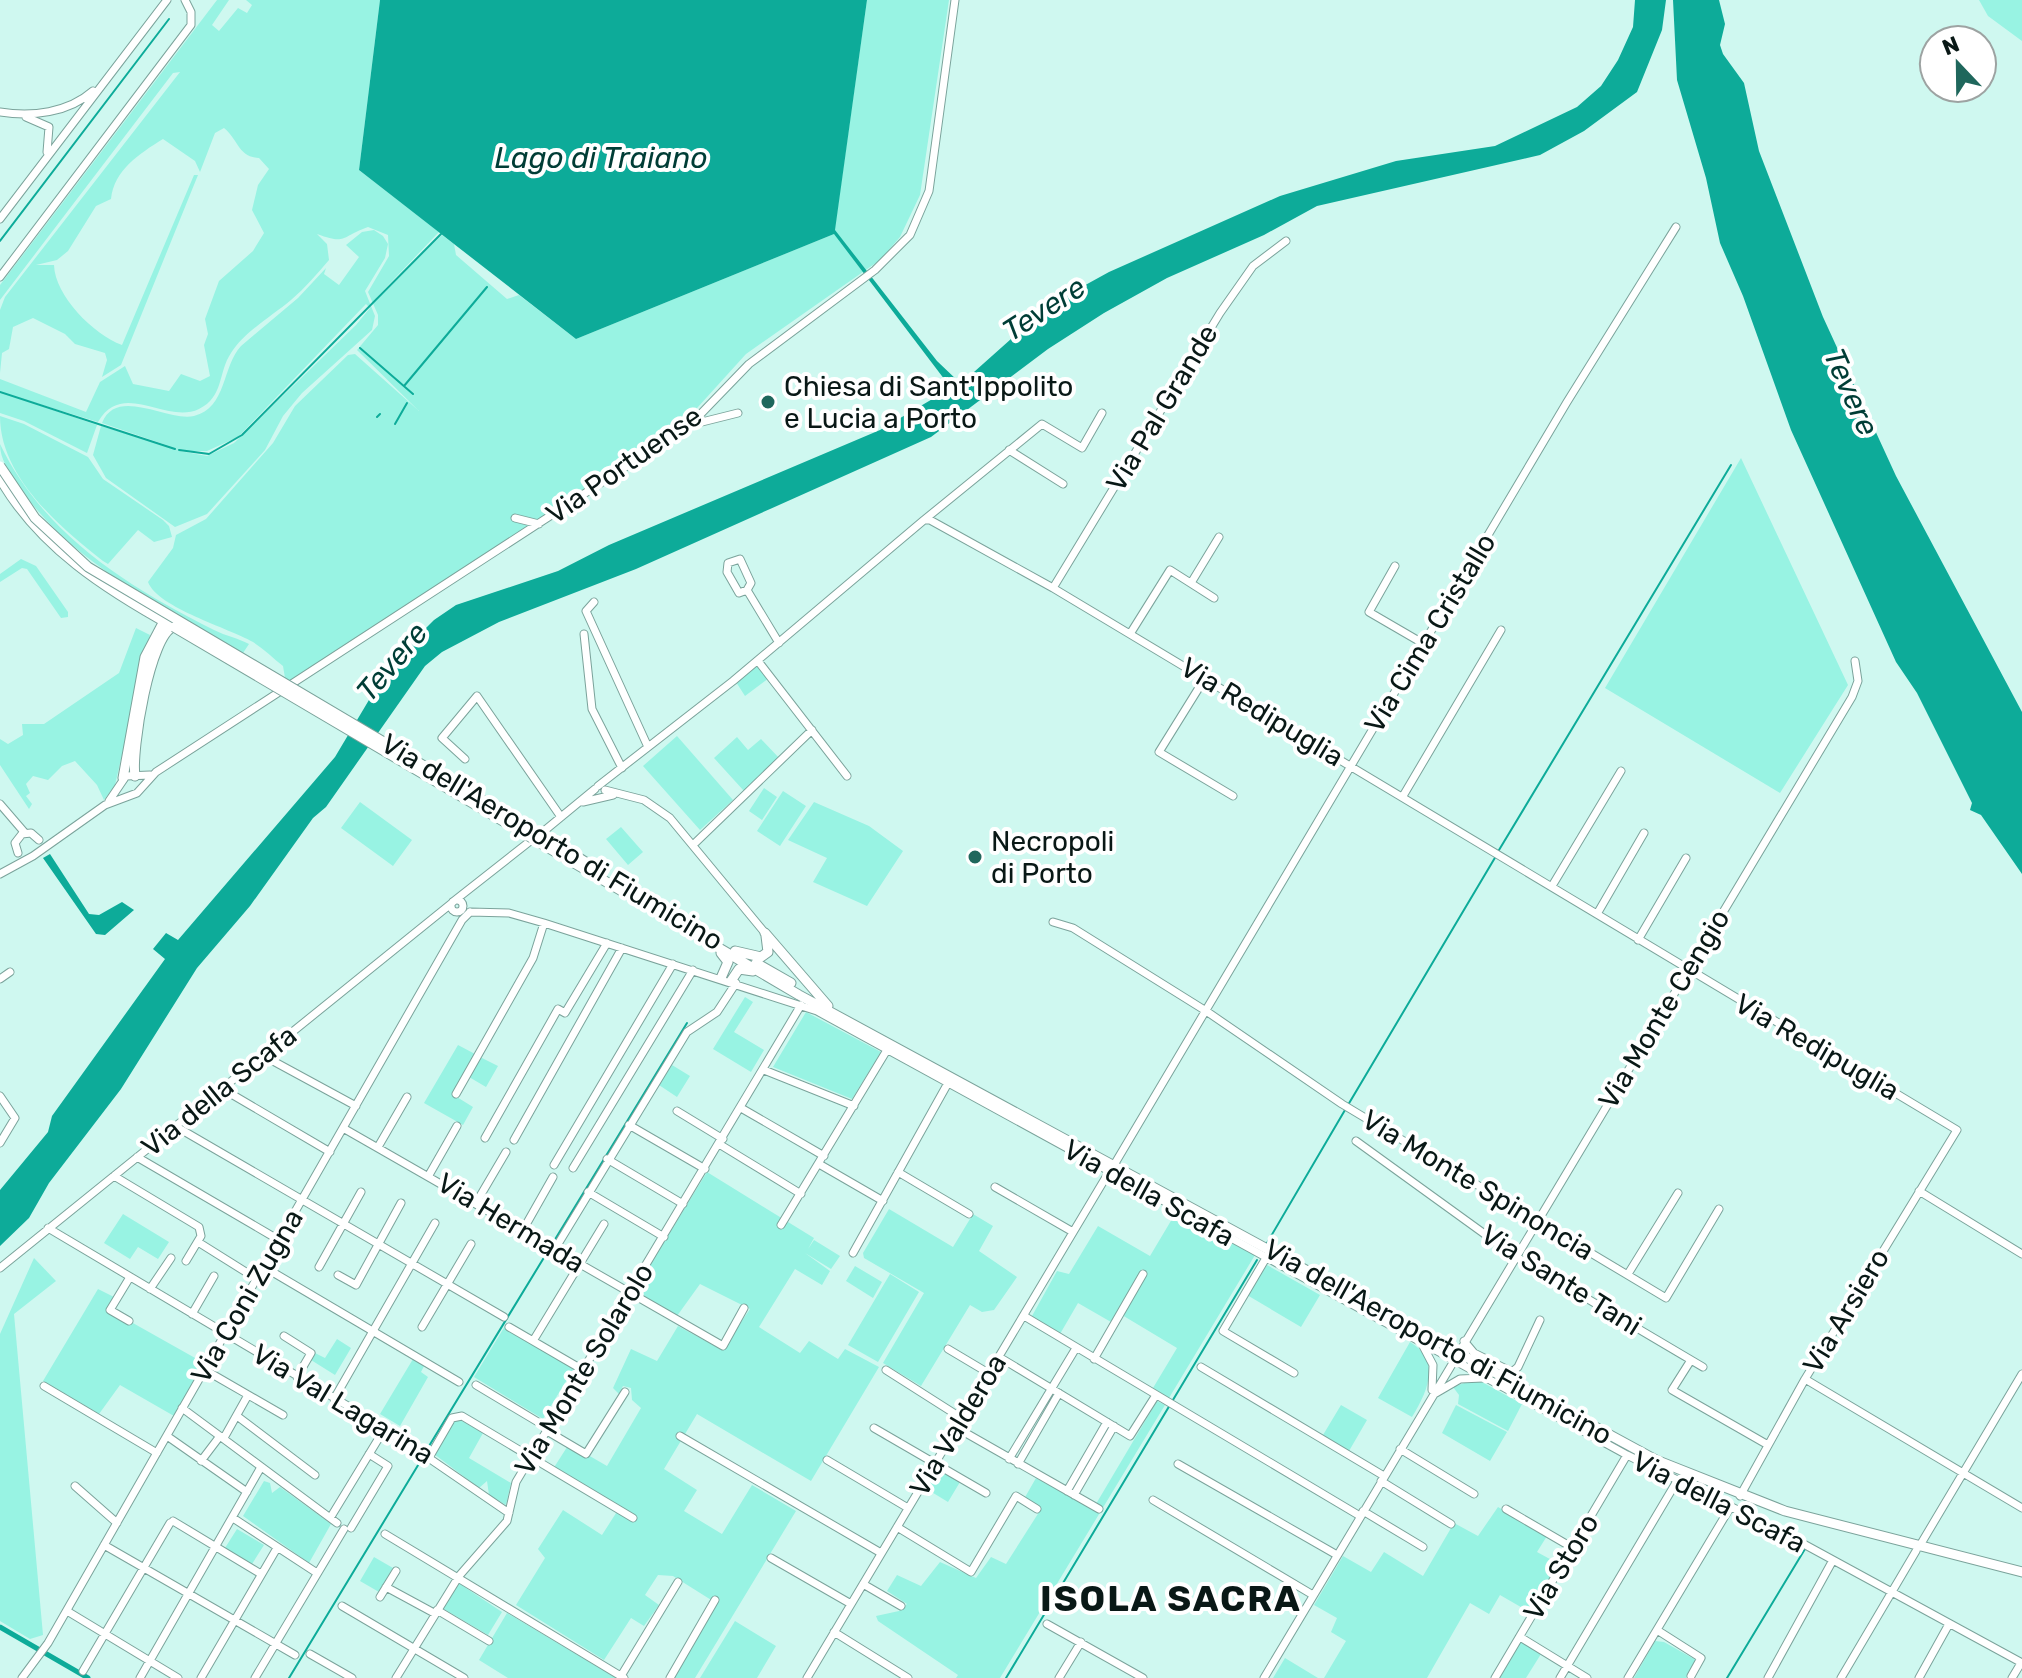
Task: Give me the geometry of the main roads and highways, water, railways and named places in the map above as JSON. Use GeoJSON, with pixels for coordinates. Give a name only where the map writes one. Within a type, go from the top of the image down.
{"type":"FeatureCollection","features":[{"type":"Feature","properties":{"kind":"main road","name":"Via dell'Aeroporto di Fiumicino"},"geometry":{"type":"LineString","coordinates":[[0,466],[35,518],[71,552],[113,583],[178,625],[883,1039]]}},
{"type":"Feature","properties":{"kind":"main road"},"geometry":{"type":"LineString","coordinates":[[0,478],[30,521],[64,554],[102,584],[164,621],[178,625]]}},
{"type":"Feature","properties":{"kind":"main road"},"geometry":{"type":"LineString","coordinates":[[136,776],[152,658],[164,621]]}},
{"type":"Feature","properties":{"kind":"main road"},"geometry":{"type":"LineString","coordinates":[[122,782],[145,657],[157,638],[178,625]]}},
{"type":"Feature","properties":{"kind":"main road","name":"Via dell'Aeroporto di Fiumicino"},"geometry":{"type":"LineString","coordinates":[[566,854],[767,976],[1455,1356],[1629,1447],[1740,1496],[1917,1549],[2022,1572]]}},
{"type":"Feature","properties":{"kind":"main road"},"geometry":{"type":"LineString","coordinates":[[735,951],[756,958],[763,956],[769,944],[765,933],[828,1006]]}},
{"type":"Feature","properties":{"kind":"main road"},"geometry":{"type":"LineString","coordinates":[[710,943],[728,962],[729,981],[739,969],[767,976]]}},
{"type":"Feature","properties":{"kind":"water","name":"Lago di Traiano"},"geometry":{"type":"Polygon","coordinates":[[[380,0],[867,0],[835,230],[937,361],[958,381],[974,372],[1049,305],[1109,272],[1280,196],[1396,161],[1495,146],[1577,107],[1601,86],[1618,60],[1633,27],[1635,0],[1666,0],[1662,30],[1637,92],[1584,131],[1540,155],[1317,206],[1264,235],[1167,278],[1104,313],[1048,349],[931,437],[636,569],[499,622],[442,652],[425,666],[326,807],[313,818],[250,906],[197,968],[121,1089],[49,1183],[29,1218],[0,1246],[0,1190],[48,1132],[52,1116],[165,959],[153,949],[166,933],[178,940],[335,757],[391,663],[434,620],[456,605],[558,571],[609,545],[880,430],[951,388],[834,234],[576,339],[359,170],[380,0]]]}},
{"type":"Feature","properties":{"kind":"water","name":"Tevere"},"geometry":{"type":"Polygon","coordinates":[[[1673,0],[1719,0],[1725,24],[1720,45],[1744,83],[1759,151],[1823,317],[1896,476],[2022,712],[2022,874],[1981,815],[1970,810],[1972,803],[1917,693],[1896,662],[1791,430],[1743,296],[1720,243],[1706,178],[1677,80],[1673,0]]]}},
{"type":"Feature","properties":{"kind":"water"},"geometry":{"type":"Polygon","coordinates":[[[50,854],[89,914],[99,915],[122,902],[134,910],[105,935],[96,934],[43,858],[50,854]]]}},
{"type":"Feature","properties":{"kind":"waterway"},"geometry":{"type":"LineString","coordinates":[[0,241],[169,19]]}},
{"type":"Feature","properties":{"kind":"waterway"},"geometry":{"type":"LineString","coordinates":[[179,450],[209,454],[242,435],[441,234]]}},
{"type":"Feature","properties":{"kind":"waterway"},"geometry":{"type":"LineString","coordinates":[[404,386],[487,287]]}},
{"type":"Feature","properties":{"kind":"waterway"},"geometry":{"type":"LineString","coordinates":[[360,348],[413,394]]}},
{"type":"Feature","properties":{"kind":"waterway"},"geometry":{"type":"LineString","coordinates":[[0,392],[175,449]]}},
{"type":"Feature","properties":{"kind":"waterway"},"geometry":{"type":"LineString","coordinates":[[395,424],[407,403]]}},
{"type":"Feature","properties":{"kind":"waterway"},"geometry":{"type":"LineString","coordinates":[[377,417],[380,414]]}},
{"type":"Feature","properties":{"kind":"waterway"},"geometry":{"type":"LineString","coordinates":[[1499,850],[1731,465]]}},
{"type":"Feature","properties":{"kind":"waterway"},"geometry":{"type":"LineString","coordinates":[[1348,1105],[1496,856]]}},
{"type":"Feature","properties":{"kind":"waterway"},"geometry":{"type":"LineString","coordinates":[[426,1451],[687,1023]]}},
{"type":"Feature","properties":{"kind":"waterway"},"geometry":{"type":"LineString","coordinates":[[1267,1243],[1345,1110]]}},
{"type":"Feature","properties":{"kind":"waterway"},"geometry":{"type":"LineString","coordinates":[[1006,1678],[1257,1260]]}},
{"type":"Feature","properties":{"kind":"waterway"},"geometry":{"type":"LineString","coordinates":[[289,1678],[423,1457]]}},
{"type":"Feature","properties":{"kind":"waterway"},"geometry":{"type":"LineString","coordinates":[[1727,1678],[1805,1549]]}},
{"type":"Feature","properties":{"kind":"waterway"},"geometry":{"type":"LineString","coordinates":[[0,1627],[88,1678]]}},
{"type":"Feature","properties":{"kind":"place","name":"Chiesa di Sant'Ippolito e Lucia a Porto"},"geometry":{"type":"Point","coordinates":[768,402]}},
{"type":"Feature","properties":{"kind":"place","name":"Necropoli di Porto"},"geometry":{"type":"Point","coordinates":[975,857]}},
{"type":"Feature","properties":{"kind":"district","name":"ISOLA SACRA"},"geometry":{"type":"Point","coordinates":[1171,1598]}}]}
